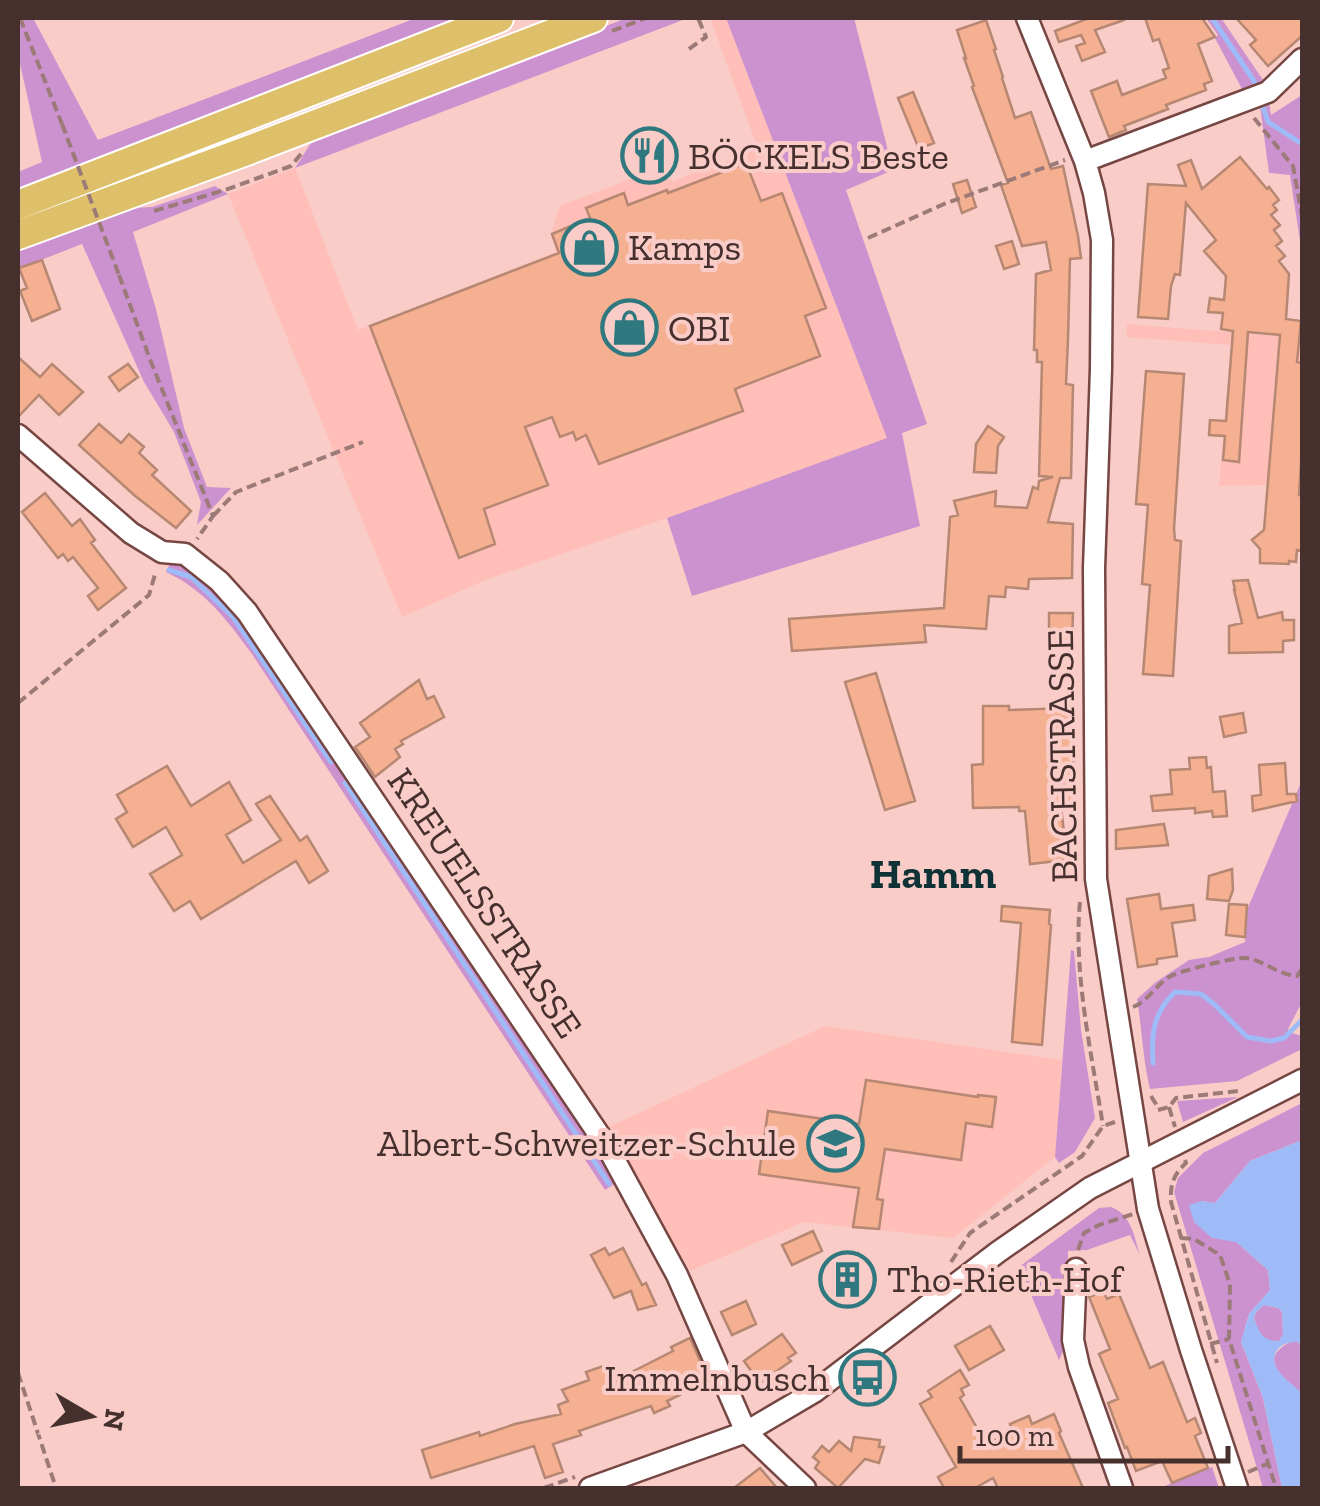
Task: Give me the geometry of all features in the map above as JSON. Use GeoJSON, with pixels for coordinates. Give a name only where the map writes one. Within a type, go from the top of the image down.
{"type":"FeatureCollection","features":[{"type":"Feature","properties":{"kind":"main road"},"geometry":{"type":"LineString","coordinates":[[18,205],[499,18]]}},
{"type":"Feature","properties":{"kind":"main road"},"geometry":{"type":"LineString","coordinates":[[18,236],[593,18]]}},
{"type":"Feature","properties":{"kind":"street","name":"BACHSTRASSE"},"geometry":{"type":"LineString","coordinates":[[1028,18],[1085,161],[1102,240],[1094,568],[1096,878],[1148,1209],[1190,1350],[1242,1480]]}},
{"type":"Feature","properties":{"kind":"street"},"geometry":{"type":"LineString","coordinates":[[1085,161],[1254,97],[1302,59]]}},
{"type":"Feature","properties":{"kind":"street"},"geometry":{"type":"LineString","coordinates":[[18,434],[131,533],[162,552],[185,554]]}},
{"type":"Feature","properties":{"kind":"street","name":"KREUELSSTRASSE"},"geometry":{"type":"LineString","coordinates":[[185,554],[219,581],[247,612],[608,1148],[677,1275],[746,1432],[805,1488]]}},
{"type":"Feature","properties":{"kind":"street"},"geometry":{"type":"LineString","coordinates":[[588,1481],[746,1432],[814,1392],[998,1252],[1090,1188],[1302,1080]]}},
{"type":"Feature","properties":{"kind":"street"},"geometry":{"type":"LineString","coordinates":[[1076,1269],[1073,1340],[1078,1367],[1122,1488]]}},
{"type":"Feature","properties":{"kind":"path"},"geometry":{"type":"LineString","coordinates":[[20,18],[213,516]]}},
{"type":"Feature","properties":{"kind":"path"},"geometry":{"type":"LineString","coordinates":[[689,49],[706,37],[698,18]]}},
{"type":"Feature","properties":{"kind":"path"},"geometry":{"type":"LineString","coordinates":[[1254,97],[1259,126],[1293,166],[1302,216]]}},
{"type":"Feature","properties":{"kind":"path"},"geometry":{"type":"LineString","coordinates":[[868,238],[944,204],[1059,161],[1085,161]]}},
{"type":"Feature","properties":{"kind":"path"},"geometry":{"type":"LineString","coordinates":[[185,554],[236,492],[363,442]]}},
{"type":"Feature","properties":{"kind":"path"},"geometry":{"type":"LineString","coordinates":[[18,703],[148,595],[162,552]]}},
{"type":"Feature","properties":{"kind":"path"},"geometry":{"type":"LineString","coordinates":[[1134,1008],[1171,976],[1190,968],[1244,957],[1300,978],[1302,970]]}},
{"type":"Feature","properties":{"kind":"path"},"geometry":{"type":"LineString","coordinates":[[943,1275],[970,1233],[1082,1156],[1104,1126],[1169,1107],[1176,1098],[1249,1090],[1272,1096]]}},
{"type":"Feature","properties":{"kind":"path"},"geometry":{"type":"LineString","coordinates":[[1169,1107],[1186,1163],[1176,1172],[1170,1187],[1172,1202],[1217,1362]]}},
{"type":"Feature","properties":{"kind":"path"},"geometry":{"type":"LineString","coordinates":[[1076,1269],[1084,1233],[1148,1209]]}},
{"type":"Feature","properties":{"kind":"path"},"geometry":{"type":"LineString","coordinates":[[1181,1238],[1194,1239],[1220,1255],[1230,1284],[1229,1339],[1276,1488]]}},
{"type":"Feature","properties":{"kind":"path"},"geometry":{"type":"LineString","coordinates":[[1212,1344],[1229,1339]]}},
{"type":"Feature","properties":{"kind":"path"},"geometry":{"type":"LineString","coordinates":[[18,1373],[56,1488]]}},
{"type":"Feature","properties":{"kind":"path"},"geometry":{"type":"LineString","coordinates":[[1242,1480],[1267,1464]]}},
{"type":"Feature","properties":{"kind":"path"},"geometry":{"type":"LineString","coordinates":[[544,1488],[588,1481]]}},
{"type":"Feature","properties":{"kind":"shaded area"},"geometry":{"type":"Polygon","coordinates":[[[18,18],[33,18],[98,140],[416,18],[483,18],[18,195],[18,172],[42,162],[18,55],[18,18]]]}},
{"type":"Feature","properties":{"kind":"shaded area"},"geometry":{"type":"Polygon","coordinates":[[[627,18],[688,18],[295,168],[314,138],[627,18]]]}},
{"type":"Feature","properties":{"kind":"shaded area"},"geometry":{"type":"Polygon","coordinates":[[[710,18],[726,18],[887,438],[488,579],[402,617],[228,194],[295,168],[358,330],[556,252],[551,234],[560,206],[646,173],[673,181],[758,149],[710,18]]]}},
{"type":"Feature","properties":{"kind":"shaded area"},"geometry":{"type":"Polygon","coordinates":[[[726,18],[854,18],[893,170],[846,190],[927,424],[902,433],[920,526],[692,596],[667,518],[887,438],[726,18]]]}},
{"type":"Feature","properties":{"kind":"shaded area"},"geometry":{"type":"Polygon","coordinates":[[[1206,18],[1221,18],[1263,80],[1243,91],[1215,38],[1218,35],[1206,18]]]}},
{"type":"Feature","properties":{"kind":"shaded area"},"geometry":{"type":"Polygon","coordinates":[[[1302,95],[1302,254],[1290,175],[1269,173],[1260,106],[1269,102],[1271,115],[1302,95]]]}},
{"type":"Feature","properties":{"kind":"shaded area"},"geometry":{"type":"Polygon","coordinates":[[[215,186],[228,194],[133,232],[184,428],[207,487],[231,488],[197,525],[201,502],[174,432],[144,382],[82,244],[18,269],[18,251],[129,208],[152,207],[215,186]]]}},
{"type":"Feature","properties":{"kind":"shaded area"},"geometry":{"type":"Polygon","coordinates":[[[1127,324],[1302,338],[1302,484],[1219,486],[1231,345],[1126,337],[1127,324]]]}},
{"type":"Feature","properties":{"kind":"shaded area"},"geometry":{"type":"Polygon","coordinates":[[[171,561],[212,587],[263,646],[617,1182],[605,1190],[252,654],[204,597],[166,572],[171,561]]]}},
{"type":"Feature","properties":{"kind":"shaded area"},"geometry":{"type":"Polygon","coordinates":[[[1302,780],[1302,1002],[1288,1029],[1302,1036],[1302,1049],[1237,1081],[1150,1089],[1137,999],[1189,960],[1209,957],[1245,942],[1247,910],[1302,780]]]}},
{"type":"Feature","properties":{"kind":"shaded area"},"geometry":{"type":"Polygon","coordinates":[[[1071,950],[1095,1118],[1075,1152],[1059,1163],[1055,1157],[1071,950]]]}},
{"type":"Feature","properties":{"kind":"shaded area","name":"Albert-Schweitzer-Schule"},"geometry":{"type":"Polygon","coordinates":[[[825,1026],[1062,1060],[1055,1157],[953,1238],[804,1222],[690,1271],[607,1128],[825,1026]]]}},
{"type":"Feature","properties":{"kind":"shaded area"},"geometry":{"type":"Polygon","coordinates":[[[1238,1097],[1183,1122],[1177,1101],[1238,1097]]]}},
{"type":"Feature","properties":{"kind":"shaded area"},"geometry":{"type":"Polygon","coordinates":[[[1302,1103],[1302,1140],[1250,1161],[1215,1203],[1202,1201],[1236,1242],[1268,1270],[1270,1290],[1249,1314],[1241,1342],[1263,1398],[1282,1488],[1263,1488],[1174,1192],[1178,1178],[1203,1153],[1302,1103]]]}},
{"type":"Feature","properties":{"kind":"shaded area"},"geometry":{"type":"Polygon","coordinates":[[[1111,1207],[1127,1220],[1140,1255],[1130,1235],[1087,1250],[1068,1251],[1068,1341],[1059,1360],[1019,1267],[1099,1208],[1111,1207]]]}},
{"type":"Feature","properties":{"kind":"shaded area"},"geometry":{"type":"Polygon","coordinates":[[[1264,1305],[1282,1312],[1283,1334],[1279,1342],[1264,1338],[1258,1329],[1254,1319],[1264,1305]]]}},
{"type":"Feature","properties":{"kind":"shaded area"},"geometry":{"type":"Polygon","coordinates":[[[1292,1341],[1302,1347],[1302,1393],[1281,1374],[1274,1361],[1281,1348],[1292,1341]]]}},
{"type":"Feature","properties":{"kind":"shaded area"},"geometry":{"type":"Polygon","coordinates":[[[1212,1467],[1219,1488],[1160,1488],[1212,1467]]]}},
{"type":"Feature","properties":{"kind":"water"},"geometry":{"type":"Polygon","coordinates":[[[1302,1140],[1302,1347],[1298,1342],[1285,1344],[1274,1358],[1282,1375],[1302,1393],[1302,1488],[1282,1488],[1263,1398],[1241,1342],[1249,1314],[1270,1290],[1268,1270],[1236,1242],[1212,1238],[1194,1222],[1189,1205],[1215,1203],[1250,1161],[1302,1140]],[[1264,1305],[1254,1319],[1269,1340],[1279,1341],[1283,1334],[1282,1312],[1264,1305]]]}},
{"type":"Feature","properties":{"kind":"building"},"geometry":{"type":"Polygon","coordinates":[[[1089,18],[1124,20],[1095,30],[1105,52],[1082,61],[1076,46],[1085,43],[1081,35],[1059,42],[1055,31],[1089,18]]]}},
{"type":"Feature","properties":{"kind":"building"},"geometry":{"type":"Polygon","coordinates":[[[1145,18],[1202,18],[1215,37],[1198,44],[1212,81],[1204,84],[1206,90],[1166,105],[1168,109],[1124,126],[1126,130],[1109,137],[1091,91],[1117,81],[1122,95],[1166,78],[1163,70],[1169,68],[1159,39],[1153,41],[1145,18]]]}},
{"type":"Feature","properties":{"kind":"building"},"geometry":{"type":"Polygon","coordinates":[[[1236,18],[1302,18],[1302,36],[1268,66],[1250,45],[1256,40],[1236,18]]]}},
{"type":"Feature","properties":{"kind":"building"},"geometry":{"type":"Polygon","coordinates":[[[986,20],[1015,118],[1031,112],[1051,169],[1063,166],[1078,236],[1081,258],[1070,259],[1066,384],[1073,385],[1071,478],[1060,478],[1048,522],[1073,524],[1072,578],[1029,579],[1028,589],[1006,587],[1005,597],[989,596],[986,629],[924,625],[926,642],[792,651],[789,619],[944,608],[950,517],[958,515],[954,501],[996,491],[995,506],[1027,508],[1033,487],[1038,489],[1039,481],[1053,477],[1039,476],[1042,362],[1037,362],[1034,350],[1036,274],[1051,270],[1046,242],[1022,246],[1001,185],[1008,183],[972,87],[957,30],[986,20]]]}},
{"type":"Feature","properties":{"kind":"building"},"geometry":{"type":"Polygon","coordinates":[[[913,92],[934,143],[919,149],[898,98],[913,92]]]}},
{"type":"Feature","properties":{"kind":"building"},"geometry":{"type":"Polygon","coordinates":[[[1240,157],[1279,200],[1271,215],[1280,225],[1274,230],[1282,241],[1276,246],[1285,256],[1279,261],[1289,274],[1286,319],[1301,321],[1297,362],[1302,363],[1302,551],[1297,550],[1296,562],[1289,564],[1260,563],[1260,549],[1252,540],[1264,530],[1280,335],[1248,332],[1239,462],[1223,460],[1225,436],[1209,435],[1210,420],[1226,421],[1233,331],[1221,329],[1223,313],[1208,312],[1210,298],[1224,300],[1226,276],[1204,251],[1216,240],[1186,203],[1180,275],[1175,274],[1171,286],[1168,319],[1138,317],[1148,184],[1186,186],[1178,165],[1191,160],[1202,189],[1240,157]]]}},
{"type":"Feature","properties":{"kind":"building"},"geometry":{"type":"Polygon","coordinates":[[[746,163],[761,201],[782,193],[826,308],[805,316],[820,356],[735,389],[743,411],[599,464],[586,435],[576,440],[573,432],[560,437],[552,417],[525,427],[548,485],[484,509],[495,544],[459,558],[370,326],[559,253],[552,234],[590,218],[586,208],[624,193],[628,205],[746,163]]]}},
{"type":"Feature","properties":{"kind":"building"},"geometry":{"type":"Polygon","coordinates":[[[967,180],[976,207],[962,213],[953,184],[967,180]]]}},
{"type":"Feature","properties":{"kind":"building"},"geometry":{"type":"Polygon","coordinates":[[[1012,241],[1019,264],[1004,269],[996,246],[1012,241]]]}},
{"type":"Feature","properties":{"kind":"building"},"geometry":{"type":"Polygon","coordinates":[[[42,260],[60,309],[32,321],[20,291],[27,288],[19,268],[42,260]]]}},
{"type":"Feature","properties":{"kind":"building"},"geometry":{"type":"Polygon","coordinates":[[[18,357],[40,377],[52,364],[83,392],[59,415],[39,395],[18,417],[18,357]]]}},
{"type":"Feature","properties":{"kind":"building"},"geometry":{"type":"Polygon","coordinates":[[[128,364],[138,377],[119,391],[109,377],[128,364]]]}},
{"type":"Feature","properties":{"kind":"building"},"geometry":{"type":"Polygon","coordinates":[[[1146,371],[1184,374],[1174,529],[1175,540],[1181,541],[1173,676],[1143,674],[1150,585],[1142,584],[1148,505],[1136,504],[1146,371]]]}},
{"type":"Feature","properties":{"kind":"building"},"geometry":{"type":"Polygon","coordinates":[[[99,424],[121,443],[129,434],[144,447],[139,453],[157,470],[152,475],[191,511],[176,528],[79,445],[99,424]]]}},
{"type":"Feature","properties":{"kind":"building"},"geometry":{"type":"Polygon","coordinates":[[[988,426],[1004,437],[998,446],[996,473],[974,472],[976,444],[988,426]]]}},
{"type":"Feature","properties":{"kind":"building"},"geometry":{"type":"Polygon","coordinates":[[[45,493],[72,526],[80,519],[95,540],[91,543],[126,588],[98,610],[88,596],[98,588],[73,557],[68,561],[63,554],[58,558],[22,512],[45,493]]]}},
{"type":"Feature","properties":{"kind":"building"},"geometry":{"type":"Polygon","coordinates":[[[1248,580],[1258,618],[1282,612],[1283,620],[1294,620],[1294,640],[1283,641],[1283,652],[1229,653],[1229,626],[1242,623],[1233,581],[1248,580]]]}},
{"type":"Feature","properties":{"kind":"building"},"geometry":{"type":"Polygon","coordinates":[[[1049,613],[1073,613],[1072,642],[1049,641],[1049,613]]]}},
{"type":"Feature","properties":{"kind":"building"},"geometry":{"type":"Polygon","coordinates":[[[876,673],[915,801],[885,810],[845,682],[876,673]]]}},
{"type":"Feature","properties":{"kind":"building"},"geometry":{"type":"Polygon","coordinates":[[[419,680],[427,699],[434,696],[444,717],[401,741],[403,744],[395,749],[400,757],[375,777],[355,747],[370,737],[360,723],[419,680]]]}},
{"type":"Feature","properties":{"kind":"building"},"geometry":{"type":"Polygon","coordinates":[[[983,706],[1009,706],[1009,710],[1072,708],[1074,805],[1061,806],[1067,860],[1030,864],[1025,811],[1019,811],[1019,807],[973,808],[972,765],[983,764],[983,706]]]}},
{"type":"Feature","properties":{"kind":"building"},"geometry":{"type":"Polygon","coordinates":[[[1243,713],[1246,732],[1224,737],[1220,717],[1243,713]]]}},
{"type":"Feature","properties":{"kind":"building"},"geometry":{"type":"Polygon","coordinates":[[[1206,757],[1213,792],[1225,791],[1227,816],[1213,817],[1212,811],[1195,813],[1195,808],[1153,811],[1151,796],[1172,794],[1170,770],[1190,769],[1189,758],[1206,757]]]}},
{"type":"Feature","properties":{"kind":"building"},"geometry":{"type":"Polygon","coordinates":[[[1285,763],[1287,794],[1296,794],[1297,801],[1253,811],[1252,796],[1261,795],[1259,765],[1285,763]]]}},
{"type":"Feature","properties":{"kind":"building"},"geometry":{"type":"Polygon","coordinates":[[[167,766],[191,806],[229,782],[251,820],[226,835],[243,863],[281,840],[256,804],[270,796],[300,841],[307,836],[328,871],[309,883],[296,861],[201,919],[190,901],[174,911],[150,874],[182,855],[166,827],[133,847],[116,819],[127,812],[117,795],[167,766]]]}},
{"type":"Feature","properties":{"kind":"building"},"geometry":{"type":"Polygon","coordinates":[[[1164,824],[1168,845],[1116,849],[1116,830],[1164,824]]]}},
{"type":"Feature","properties":{"kind":"building"},"geometry":{"type":"Polygon","coordinates":[[[1232,869],[1229,901],[1207,899],[1209,876],[1232,869]]]}},
{"type":"Feature","properties":{"kind":"building"},"geometry":{"type":"Polygon","coordinates":[[[1159,894],[1161,909],[1193,905],[1195,920],[1172,923],[1177,956],[1138,967],[1127,899],[1159,894]]]}},
{"type":"Feature","properties":{"kind":"building"},"geometry":{"type":"Polygon","coordinates":[[[1229,904],[1247,905],[1245,937],[1226,935],[1229,904]]]}},
{"type":"Feature","properties":{"kind":"building"},"geometry":{"type":"Polygon","coordinates":[[[1002,906],[1050,910],[1042,1045],[1012,1042],[1021,923],[1001,921],[1002,906]]]}},
{"type":"Feature","properties":{"kind":"building"},"geometry":{"type":"Polygon","coordinates":[[[866,1080],[996,1097],[992,1127],[966,1123],[961,1160],[885,1149],[877,1199],[883,1200],[879,1229],[853,1227],[859,1188],[759,1174],[768,1111],[859,1124],[866,1080]]]}},
{"type":"Feature","properties":{"kind":"building"},"geometry":{"type":"Polygon","coordinates":[[[813,1231],[822,1251],[792,1265],[782,1245],[813,1231]]]}},
{"type":"Feature","properties":{"kind":"building"},"geometry":{"type":"Polygon","coordinates":[[[605,1248],[609,1255],[623,1248],[656,1305],[638,1310],[631,1291],[614,1298],[591,1255],[605,1248]]]}},
{"type":"Feature","properties":{"kind":"building","name":"Tho-Rieth-Hof"},"geometry":{"type":"Polygon","coordinates":[[[858,1253],[873,1283],[836,1301],[821,1271],[858,1253]]]}},
{"type":"Feature","properties":{"kind":"building"},"geometry":{"type":"Polygon","coordinates":[[[1103,1291],[1107,1299],[1119,1294],[1150,1368],[1163,1362],[1187,1422],[1195,1418],[1201,1433],[1195,1436],[1208,1468],[1172,1483],[1162,1461],[1136,1471],[1108,1403],[1118,1399],[1099,1354],[1110,1349],[1089,1297],[1103,1291]]]}},
{"type":"Feature","properties":{"kind":"building"},"geometry":{"type":"Polygon","coordinates":[[[746,1301],[756,1324],[732,1335],[721,1312],[746,1301]]]}},
{"type":"Feature","properties":{"kind":"building"},"geometry":{"type":"Polygon","coordinates":[[[990,1326],[1004,1350],[969,1370],[955,1346],[990,1326]]]}},
{"type":"Feature","properties":{"kind":"building"},"geometry":{"type":"Polygon","coordinates":[[[782,1334],[796,1353],[760,1383],[744,1361],[782,1334]]]}},
{"type":"Feature","properties":{"kind":"building"},"geometry":{"type":"Polygon","coordinates":[[[690,1338],[706,1374],[676,1388],[680,1395],[667,1401],[670,1406],[654,1413],[651,1406],[553,1444],[563,1472],[545,1478],[534,1446],[431,1478],[422,1450],[479,1432],[480,1436],[561,1414],[558,1405],[568,1401],[562,1390],[589,1380],[586,1372],[609,1364],[614,1381],[690,1338]]]}},
{"type":"Feature","properties":{"kind":"building"},"geometry":{"type":"Polygon","coordinates":[[[960,1370],[969,1385],[961,1389],[964,1395],[960,1398],[986,1444],[1013,1432],[1010,1424],[1029,1416],[1032,1424],[1054,1414],[1083,1488],[998,1488],[993,1478],[975,1488],[944,1488],[938,1477],[956,1467],[920,1404],[932,1397],[928,1391],[960,1370]]]}},
{"type":"Feature","properties":{"kind":"building"},"geometry":{"type":"Polygon","coordinates":[[[854,1437],[880,1440],[879,1447],[884,1447],[879,1463],[865,1459],[838,1488],[815,1468],[819,1462],[813,1457],[822,1446],[829,1452],[839,1441],[851,1451],[854,1437]]]}},
{"type":"Feature","properties":{"kind":"building"},"geometry":{"type":"Polygon","coordinates":[[[760,1468],[777,1488],[734,1488],[760,1468]]]}},
{"type":"Feature","properties":{"kind":"waterway"},"geometry":{"type":"LineString","coordinates":[[1212,18],[1258,91]]}},
{"type":"Feature","properties":{"kind":"waterway"},"geometry":{"type":"LineString","coordinates":[[1261,101],[1268,122],[1302,144]]}},
{"type":"Feature","properties":{"kind":"waterway"},"geometry":{"type":"LineString","coordinates":[[169,570],[191,577],[233,617],[331,762]]}},
{"type":"Feature","properties":{"kind":"waterway"},"geometry":{"type":"LineString","coordinates":[[345,783],[609,1184]]}},
{"type":"Feature","properties":{"kind":"waterway"},"geometry":{"type":"LineString","coordinates":[[1153,1063],[1155,1025],[1175,992],[1201,994],[1247,1037],[1271,1041],[1284,1038],[1302,1020]]}},
{"type":"Feature","properties":{"kind":"place","name":"BÖCKELS Beste"},"geometry":{"type":"Point","coordinates":[649,156]}},
{"type":"Feature","properties":{"kind":"place","name":"Kamps"},"geometry":{"type":"Point","coordinates":[589,247]}},
{"type":"Feature","properties":{"kind":"place","name":"OBI"},"geometry":{"type":"Point","coordinates":[629,328]}},
{"type":"Feature","properties":{"kind":"place","name":"Albert-Schweitzer-Schule"},"geometry":{"type":"Point","coordinates":[835,1143]}},
{"type":"Feature","properties":{"kind":"place","name":"Tho-Rieth-Hof"},"geometry":{"type":"Point","coordinates":[848,1279]}},
{"type":"Feature","properties":{"kind":"place","name":"Immelnbusch"},"geometry":{"type":"Point","coordinates":[868,1378]}},
{"type":"Feature","properties":{"kind":"district","name":"Hamm"},"geometry":{"type":"Point","coordinates":[933,873]}}]}
